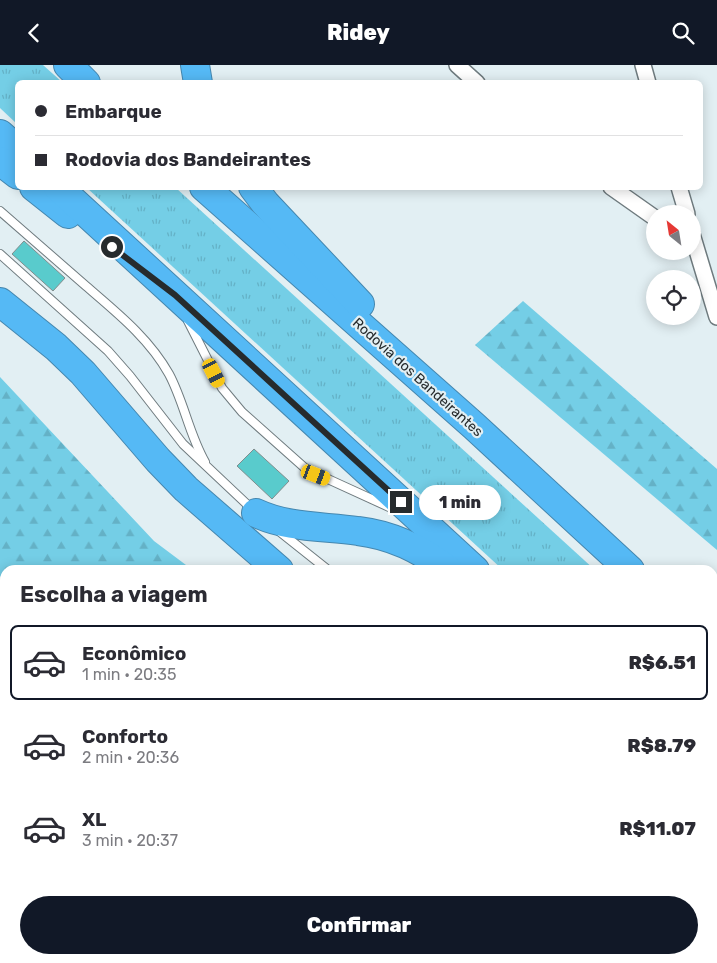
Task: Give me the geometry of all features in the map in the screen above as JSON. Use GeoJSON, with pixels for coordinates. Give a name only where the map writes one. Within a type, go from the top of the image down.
{"type":"FeatureCollection","features":[{"type":"Feature","properties":{"kind":"highway"},"geometry":{"type":"LineString","coordinates":[[68,65],[83,80]]}},
{"type":"Feature","properties":{"kind":"highway"},"geometry":{"type":"LineString","coordinates":[[195,65],[198,80]]}},
{"type":"Feature","properties":{"kind":"highway"},"geometry":{"type":"LineString","coordinates":[[0,134],[15,147]]}},
{"type":"Feature","properties":{"kind":"highway"},"geometry":{"type":"LineString","coordinates":[[0,161],[15,173]]}},
{"type":"Feature","properties":{"kind":"highway"},"geometry":{"type":"LineString","coordinates":[[38,190],[175,295]]}},
{"type":"Feature","properties":{"kind":"highway"},"geometry":{"type":"LineString","coordinates":[[61,190],[461,565]]}},
{"type":"Feature","properties":{"kind":"highway","name":"Rodovia dos Bandeirantes"},"geometry":{"type":"LineString","coordinates":[[207,190],[474,426],[625,565]]}},
{"type":"Feature","properties":{"kind":"highway"},"geometry":{"type":"LineString","coordinates":[[255,190],[265,203],[474,426]]}},
{"type":"Feature","properties":{"kind":"highway"},"geometry":{"type":"LineString","coordinates":[[0,303],[56,347],[83,373],[158,461],[186,489],[273,565]]}},
{"type":"Feature","properties":{"kind":"highway"},"geometry":{"type":"LineString","coordinates":[[256,513],[288,524],[357,531],[390,538],[455,565]]}},
{"type":"Feature","properties":{"kind":"street"},"geometry":{"type":"LineString","coordinates":[[458,65],[474,80]]}},
{"type":"Feature","properties":{"kind":"street"},"geometry":{"type":"LineString","coordinates":[[643,65],[647,80]]}},
{"type":"Feature","properties":{"kind":"street"},"geometry":{"type":"LineString","coordinates":[[615,190],[646,212]]}},
{"type":"Feature","properties":{"kind":"street"},"geometry":{"type":"LineString","coordinates":[[680,190],[684,205]]}},
{"type":"Feature","properties":{"kind":"street"},"geometry":{"type":"LineString","coordinates":[[700,260],[717,317]]}},
{"type":"Feature","properties":{"kind":"lane"},"geometry":{"type":"LineString","coordinates":[[0,211],[126,320],[151,348],[169,373],[179,395],[191,434],[209,469]]}},
{"type":"Feature","properties":{"kind":"lane"},"geometry":{"type":"LineString","coordinates":[[0,254],[108,351],[183,444],[256,513],[322,565]]}},
{"type":"Feature","properties":{"kind":"lane"},"geometry":{"type":"LineString","coordinates":[[175,295],[222,388],[242,412],[306,469],[383,503],[460,565]]}},
{"type":"Feature","properties":{"kind":"green space"},"geometry":{"type":"Polygon","coordinates":[[[0,65],[43,65],[60,80],[15,80],[15,122],[0,108],[0,65]]]}},
{"type":"Feature","properties":{"kind":"green space"},"geometry":{"type":"Polygon","coordinates":[[[89,190],[178,190],[590,565],[498,565],[89,190]]]}},
{"type":"Feature","properties":{"kind":"green space"},"geometry":{"type":"Polygon","coordinates":[[[523,301],[717,469],[717,550],[475,345],[523,301]]]}},
{"type":"Feature","properties":{"kind":"green space"},"geometry":{"type":"Polygon","coordinates":[[[0,377],[154,541],[186,565],[0,565],[0,377]]]}},
{"type":"Feature","properties":{"kind":"building"},"geometry":{"type":"Polygon","coordinates":[[[24,241],[65,278],[53,291],[12,254],[24,241]]]}},
{"type":"Feature","properties":{"kind":"building"},"geometry":{"type":"Polygon","coordinates":[[[254,449],[289,481],[272,499],[237,466],[254,449]]]}},
{"type":"Feature","properties":{"kind":"route"},"geometry":{"type":"LineString","coordinates":[[112,247],[175,295],[401,502]]}}]}
